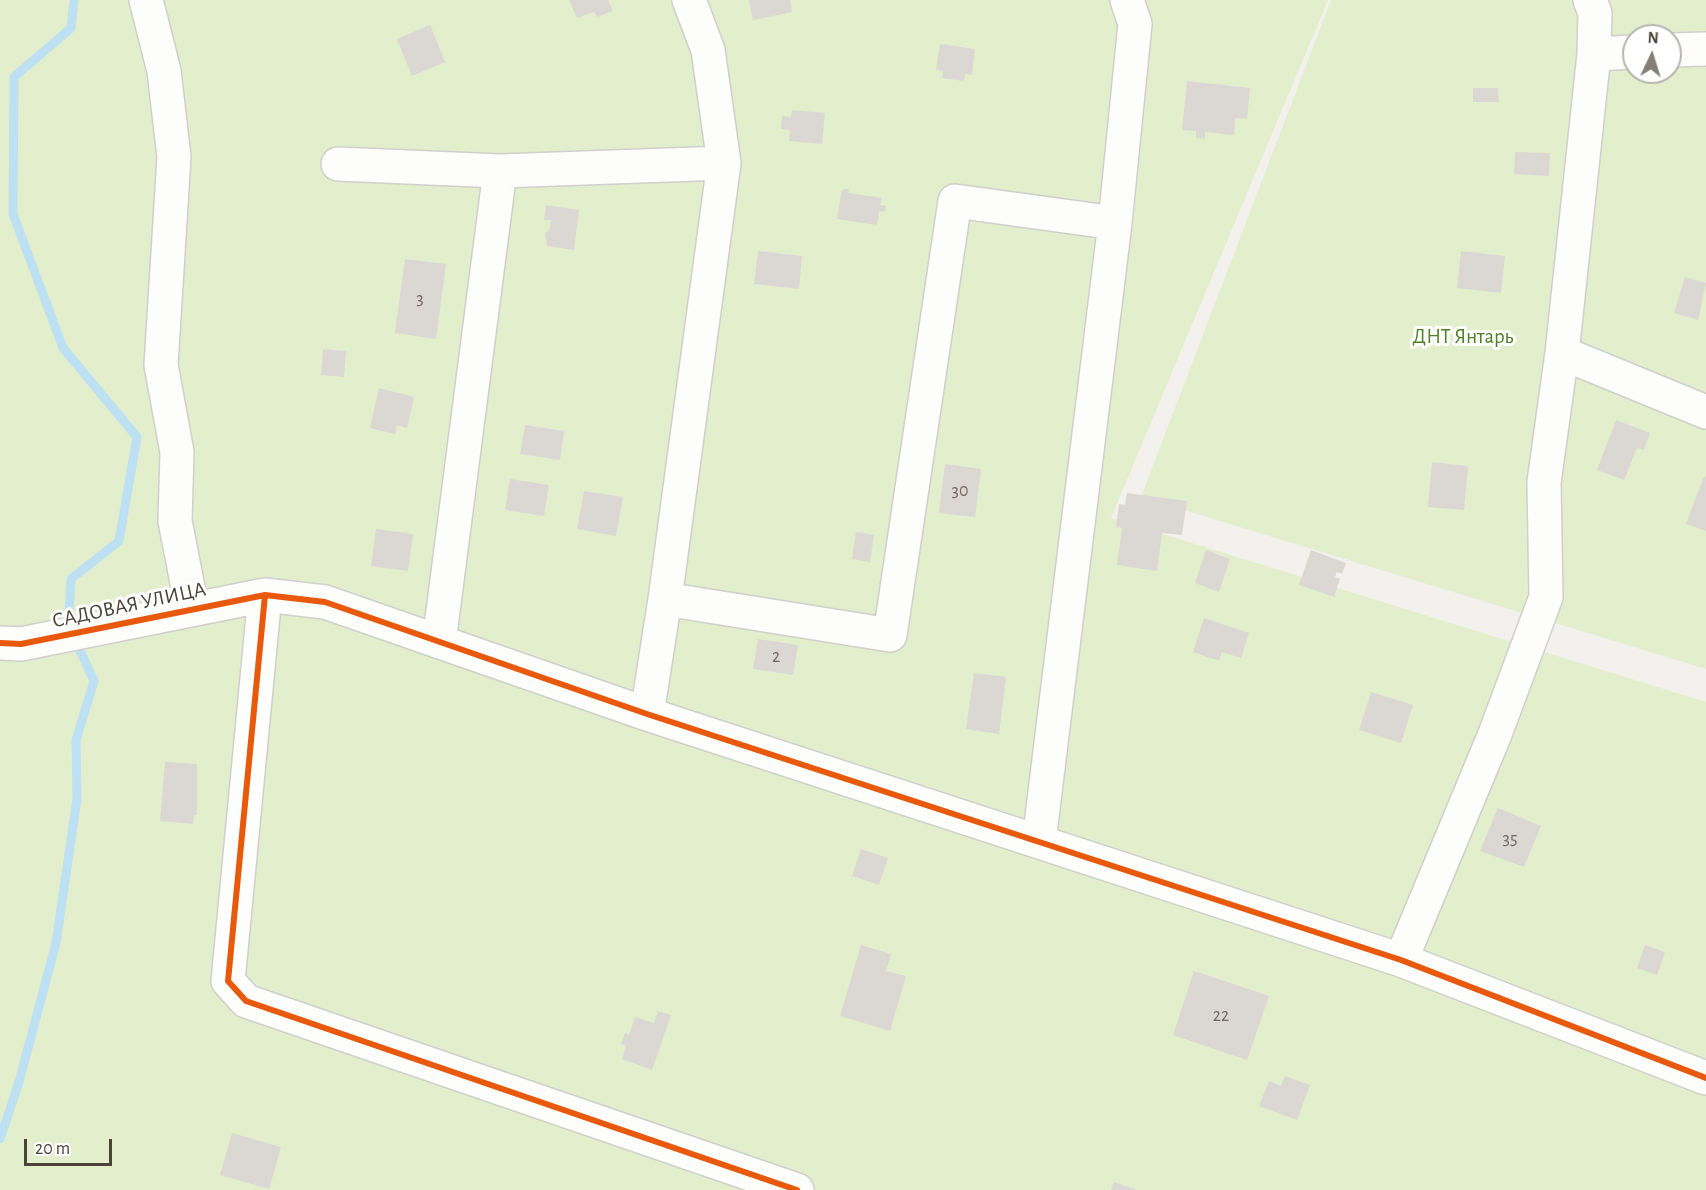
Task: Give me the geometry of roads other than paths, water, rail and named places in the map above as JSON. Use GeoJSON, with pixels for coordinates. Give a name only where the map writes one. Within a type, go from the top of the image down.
{"type":"FeatureCollection","features":[{"type":"Feature","properties":{"kind":"street"},"geometry":{"type":"LineString","coordinates":[[146,0],[164,71],[174,157],[161,365],[177,452],[175,521],[192,608]]}},
{"type":"Feature","properties":{"kind":"street"},"geometry":{"type":"LineString","coordinates":[[647,714],[665,599],[724,163],[708,50],[688,0]]}},
{"type":"Feature","properties":{"kind":"street"},"geometry":{"type":"LineString","coordinates":[[1039,841],[1114,223],[1135,24],[1127,0]]}},
{"type":"Feature","properties":{"kind":"street"},"geometry":{"type":"LineString","coordinates":[[1401,960],[1496,735],[1546,597],[1544,482],[1562,353],[1594,54],[1595,13],[1590,0]]}},
{"type":"Feature","properties":{"kind":"street"},"geometry":{"type":"LineString","coordinates":[[1682,50],[1706,49]]}},
{"type":"Feature","properties":{"kind":"street"},"geometry":{"type":"LineString","coordinates":[[1594,54],[1622,53]]}},
{"type":"Feature","properties":{"kind":"street"},"geometry":{"type":"LineString","coordinates":[[338,164],[500,171],[724,163]]}},
{"type":"Feature","properties":{"kind":"street"},"geometry":{"type":"LineString","coordinates":[[439,642],[500,171]]}},
{"type":"Feature","properties":{"kind":"street"},"geometry":{"type":"LineString","coordinates":[[665,599],[890,635],[955,201],[1114,223]]}},
{"type":"Feature","properties":{"kind":"street"},"geometry":{"type":"LineString","coordinates":[[1562,353],[1706,412]]}},
{"type":"Feature","properties":{"kind":"street"},"geometry":{"type":"LineString","coordinates":[[265,595],[228,981],[246,1001],[797,1190]]}},
{"type":"Feature","properties":{"kind":"street","name":"САДОВАЯ УЛИЦА"},"geometry":{"type":"LineString","coordinates":[[0,643],[21,644],[265,595],[325,602],[647,714],[1401,960],[1706,1078]]}},
{"type":"Feature","properties":{"kind":"waterway"},"geometry":{"type":"LineString","coordinates":[[69,610],[71,579],[119,541],[137,437],[63,348],[13,214],[14,77],[71,28],[74,0]]}},
{"type":"Feature","properties":{"kind":"waterway"},"geometry":{"type":"LineString","coordinates":[[0,1139],[19,1082],[56,943],[77,799],[76,740],[94,681],[77,644]]}},
{"type":"Feature","properties":{"kind":"park label","name":"ДНТ Янтарь"},"geometry":{"type":"Point","coordinates":[1463,337]}}]}
